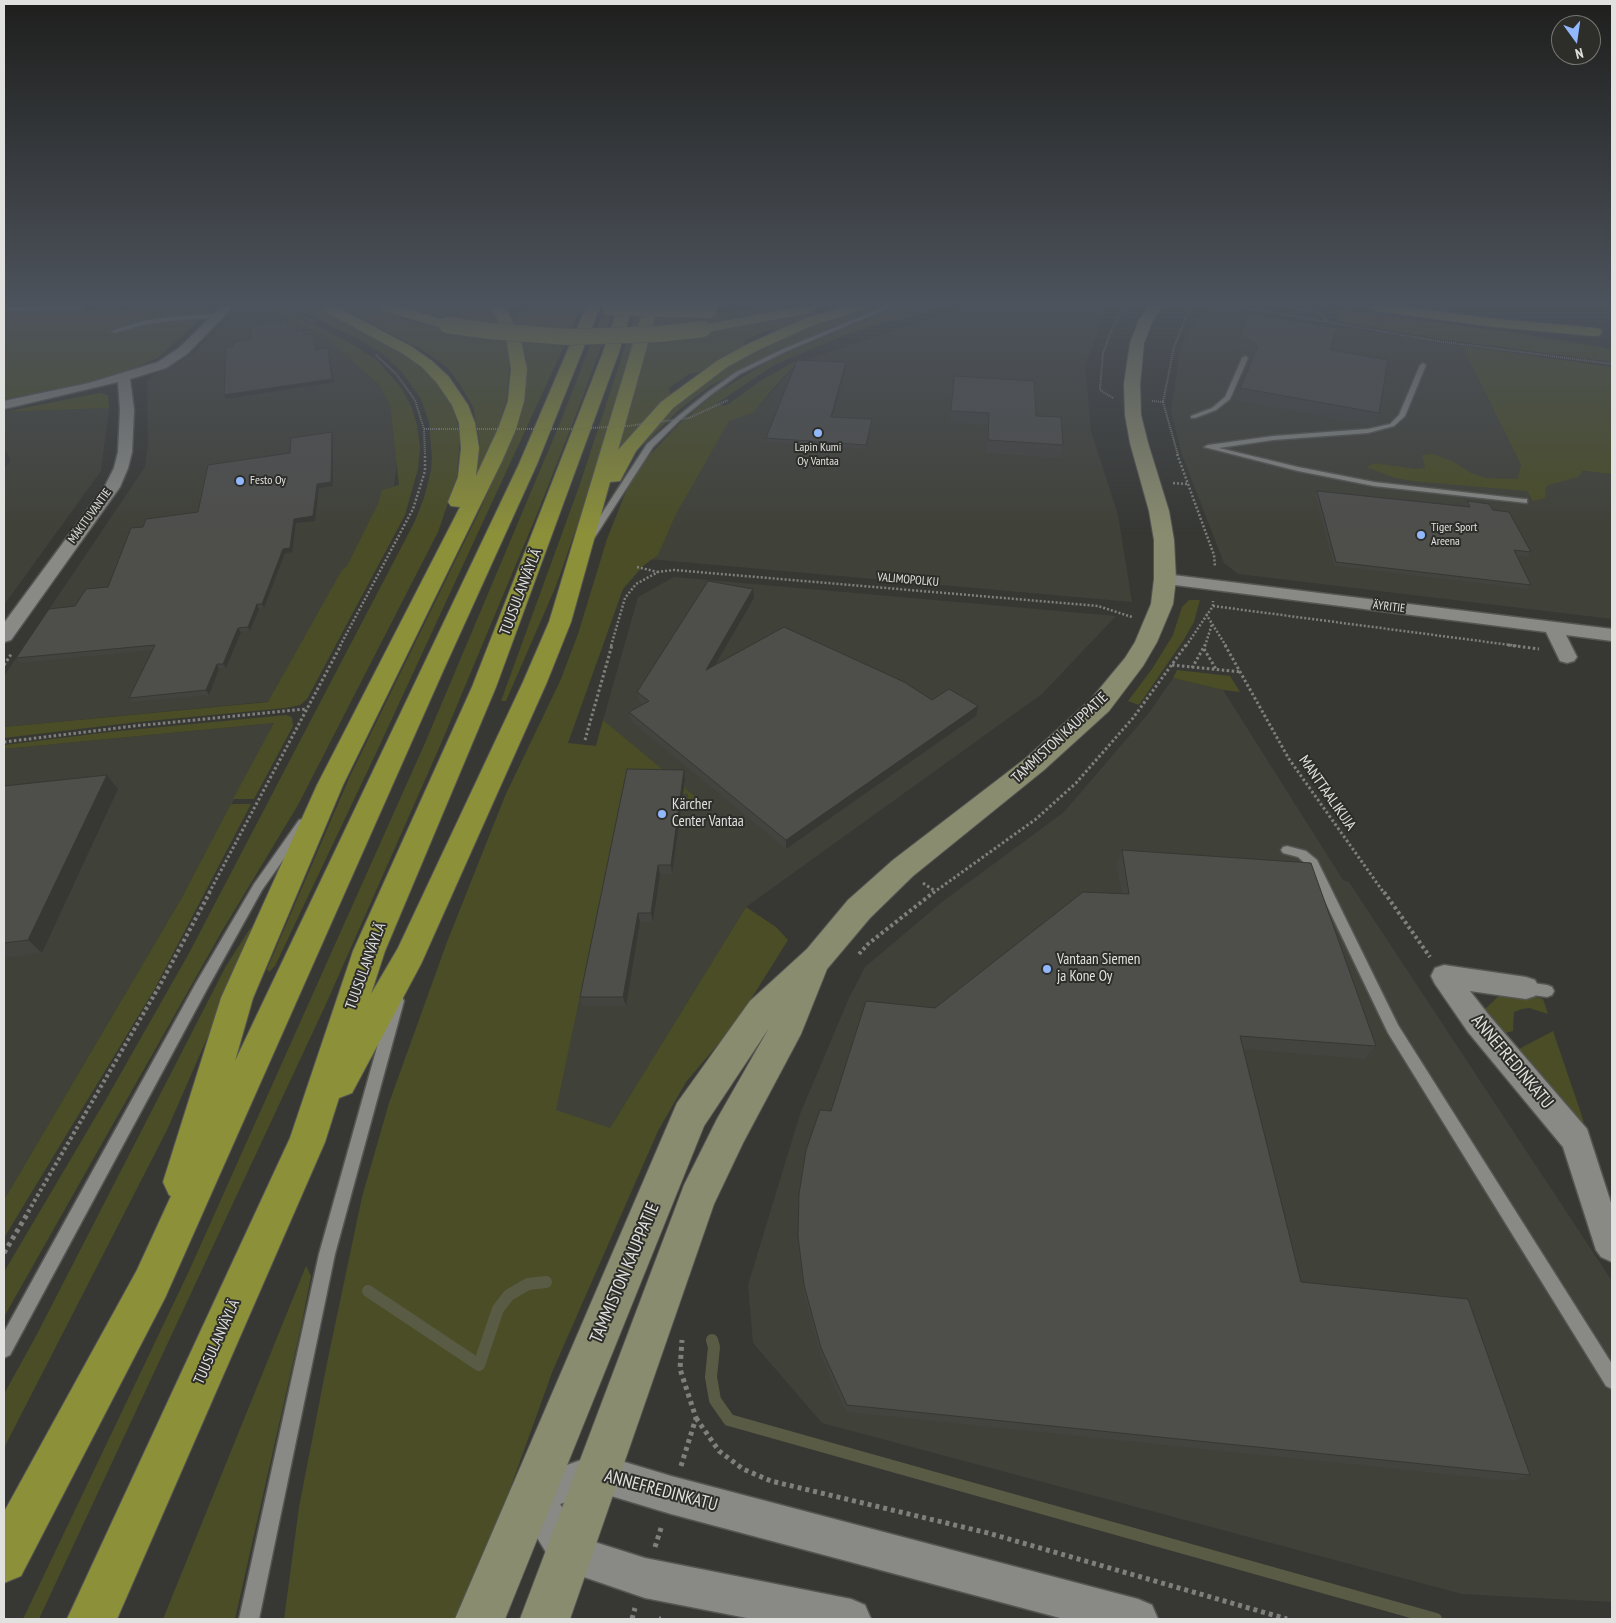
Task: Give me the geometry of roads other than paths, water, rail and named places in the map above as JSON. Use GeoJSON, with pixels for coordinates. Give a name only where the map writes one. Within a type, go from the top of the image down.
{"type":"FeatureCollection","features":[{"type":"Feature","properties":{"kind":"highway"},"geometry":{"type":"LineString","coordinates":[[409,630],[467,477],[470,448],[467,423],[460,405],[445,383]]}},
{"type":"Feature","properties":{"kind":"highway"},"geometry":{"type":"LineString","coordinates":[[151,1284],[237,998],[330,785],[493,461],[507,429],[516,401],[518,383]]}},
{"type":"Feature","properties":{"kind":"highway"},"geometry":{"type":"LineString","coordinates":[[4,1559],[151,1284],[432,669],[528,464],[562,383]]}},
{"type":"Feature","properties":{"kind":"highway","name":"TUUSULANVÄYLÄ"},"geometry":{"type":"LineString","coordinates":[[92,1619],[307,1142],[370,951],[484,687],[600,383]]}},
{"type":"Feature","properties":{"kind":"highway"},"geometry":{"type":"LineString","coordinates":[[307,1142],[410,954],[535,682],[560,622],[630,383]]}},
{"type":"Feature","properties":{"kind":"highway"},"geometry":{"type":"LineString","coordinates":[[593,513],[628,449],[667,404],[696,383]]}},
{"type":"Feature","properties":{"kind":"main road","name":"TAMMISTON KAUPPATIE"},"geometry":{"type":"LineString","coordinates":[[480,1619],[690,1115],[762,1011],[818,958],[858,909],[903,868],[1035,764],[1100,705],[1135,662],[1154,625],[1162,604],[1165,579],[1164,540],[1159,511],[1139,444],[1132,399],[1133,383]]}},
{"type":"Feature","properties":{"kind":"main road","name":"TAMMISTON KAUPPATIE"},"geometry":{"type":"LineString","coordinates":[[545,1619],[697,1198],[730,1132],[789,1024],[818,958]]}},
{"type":"Feature","properties":{"kind":"street"},"geometry":{"type":"LineString","coordinates":[[4,405],[103,383]]}},
{"type":"Feature","properties":{"kind":"street","name":"MÄKITUVANTIE"},"geometry":{"type":"LineString","coordinates":[[4,636],[112,487],[121,468],[125,452],[127,410],[124,383]]}},
{"type":"Feature","properties":{"kind":"street","name":"ÄYRITIE"},"geometry":{"type":"LineString","coordinates":[[1165,579],[1612,635]]}},
{"type":"Feature","properties":{"kind":"street"},"geometry":{"type":"LineString","coordinates":[[1553,628],[1565,654]]}},
{"type":"Feature","properties":{"kind":"street","name":"ANNEFREDINKATU"},"geometry":{"type":"LineString","coordinates":[[1536,989],[1444,976],[1478,1023],[1576,1138],[1607,1239],[1612,1246]]}},
{"type":"Feature","properties":{"kind":"street","name":"ANNEFREDINKATU"},"geometry":{"type":"LineString","coordinates":[[532,1495],[598,1473],[671,1495],[1138,1619]]}},
{"type":"Feature","properties":{"kind":"street"},"geometry":{"type":"LineString","coordinates":[[532,1495],[569,1553],[645,1578],[851,1619]]}},
{"type":"Feature","properties":{"kind":"lane"},"geometry":{"type":"LineString","coordinates":[[582,550],[650,446],[679,418],[724,383]]}},
{"type":"Feature","properties":{"kind":"lane"},"geometry":{"type":"LineString","coordinates":[[1194,417],[1214,409],[1228,398],[1234,383]]}},
{"type":"Feature","properties":{"kind":"lane"},"geometry":{"type":"LineString","coordinates":[[1416,383],[1402,416],[1392,425],[1368,431],[1273,438],[1208,448],[1374,484],[1524,501]]}},
{"type":"Feature","properties":{"kind":"lane"},"geometry":{"type":"LineString","coordinates":[[4,1349],[196,996],[258,887],[330,785]]}},
{"type":"Feature","properties":{"kind":"lane"},"geometry":{"type":"LineString","coordinates":[[1287,850],[1302,854],[1313,863],[1393,1029],[1612,1380]]}},
{"type":"Feature","properties":{"kind":"lane"},"geometry":{"type":"LineString","coordinates":[[249,1619],[327,1254],[410,954]]}},
{"type":"Feature","properties":{"kind":"waterway"},"geometry":{"type":"LineString","coordinates":[[368,1291],[479,1365],[498,1309],[509,1295],[528,1284],[546,1282]]}},
{"type":"Feature","properties":{"kind":"waterway"},"geometry":{"type":"LineString","coordinates":[[712,1340],[714,1347],[711,1377],[715,1400],[729,1420],[1436,1619]]}},
{"type":"Feature","properties":{"kind":"place","name":"Lapin Kumi Oy Vantaa"},"geometry":{"type":"Point","coordinates":[818,433]}},
{"type":"Feature","properties":{"kind":"place","name":"Festo Oy"},"geometry":{"type":"Point","coordinates":[240,481]}},
{"type":"Feature","properties":{"kind":"place","name":"Tiger Sport Areena"},"geometry":{"type":"Point","coordinates":[1421,535]}},
{"type":"Feature","properties":{"kind":"place","name":"Kärcher Center Vantaa"},"geometry":{"type":"Point","coordinates":[662,814]}},
{"type":"Feature","properties":{"kind":"place","name":"Vantaan Siemen ja Kone Oy"},"geometry":{"type":"Point","coordinates":[1047,969]}}]}
